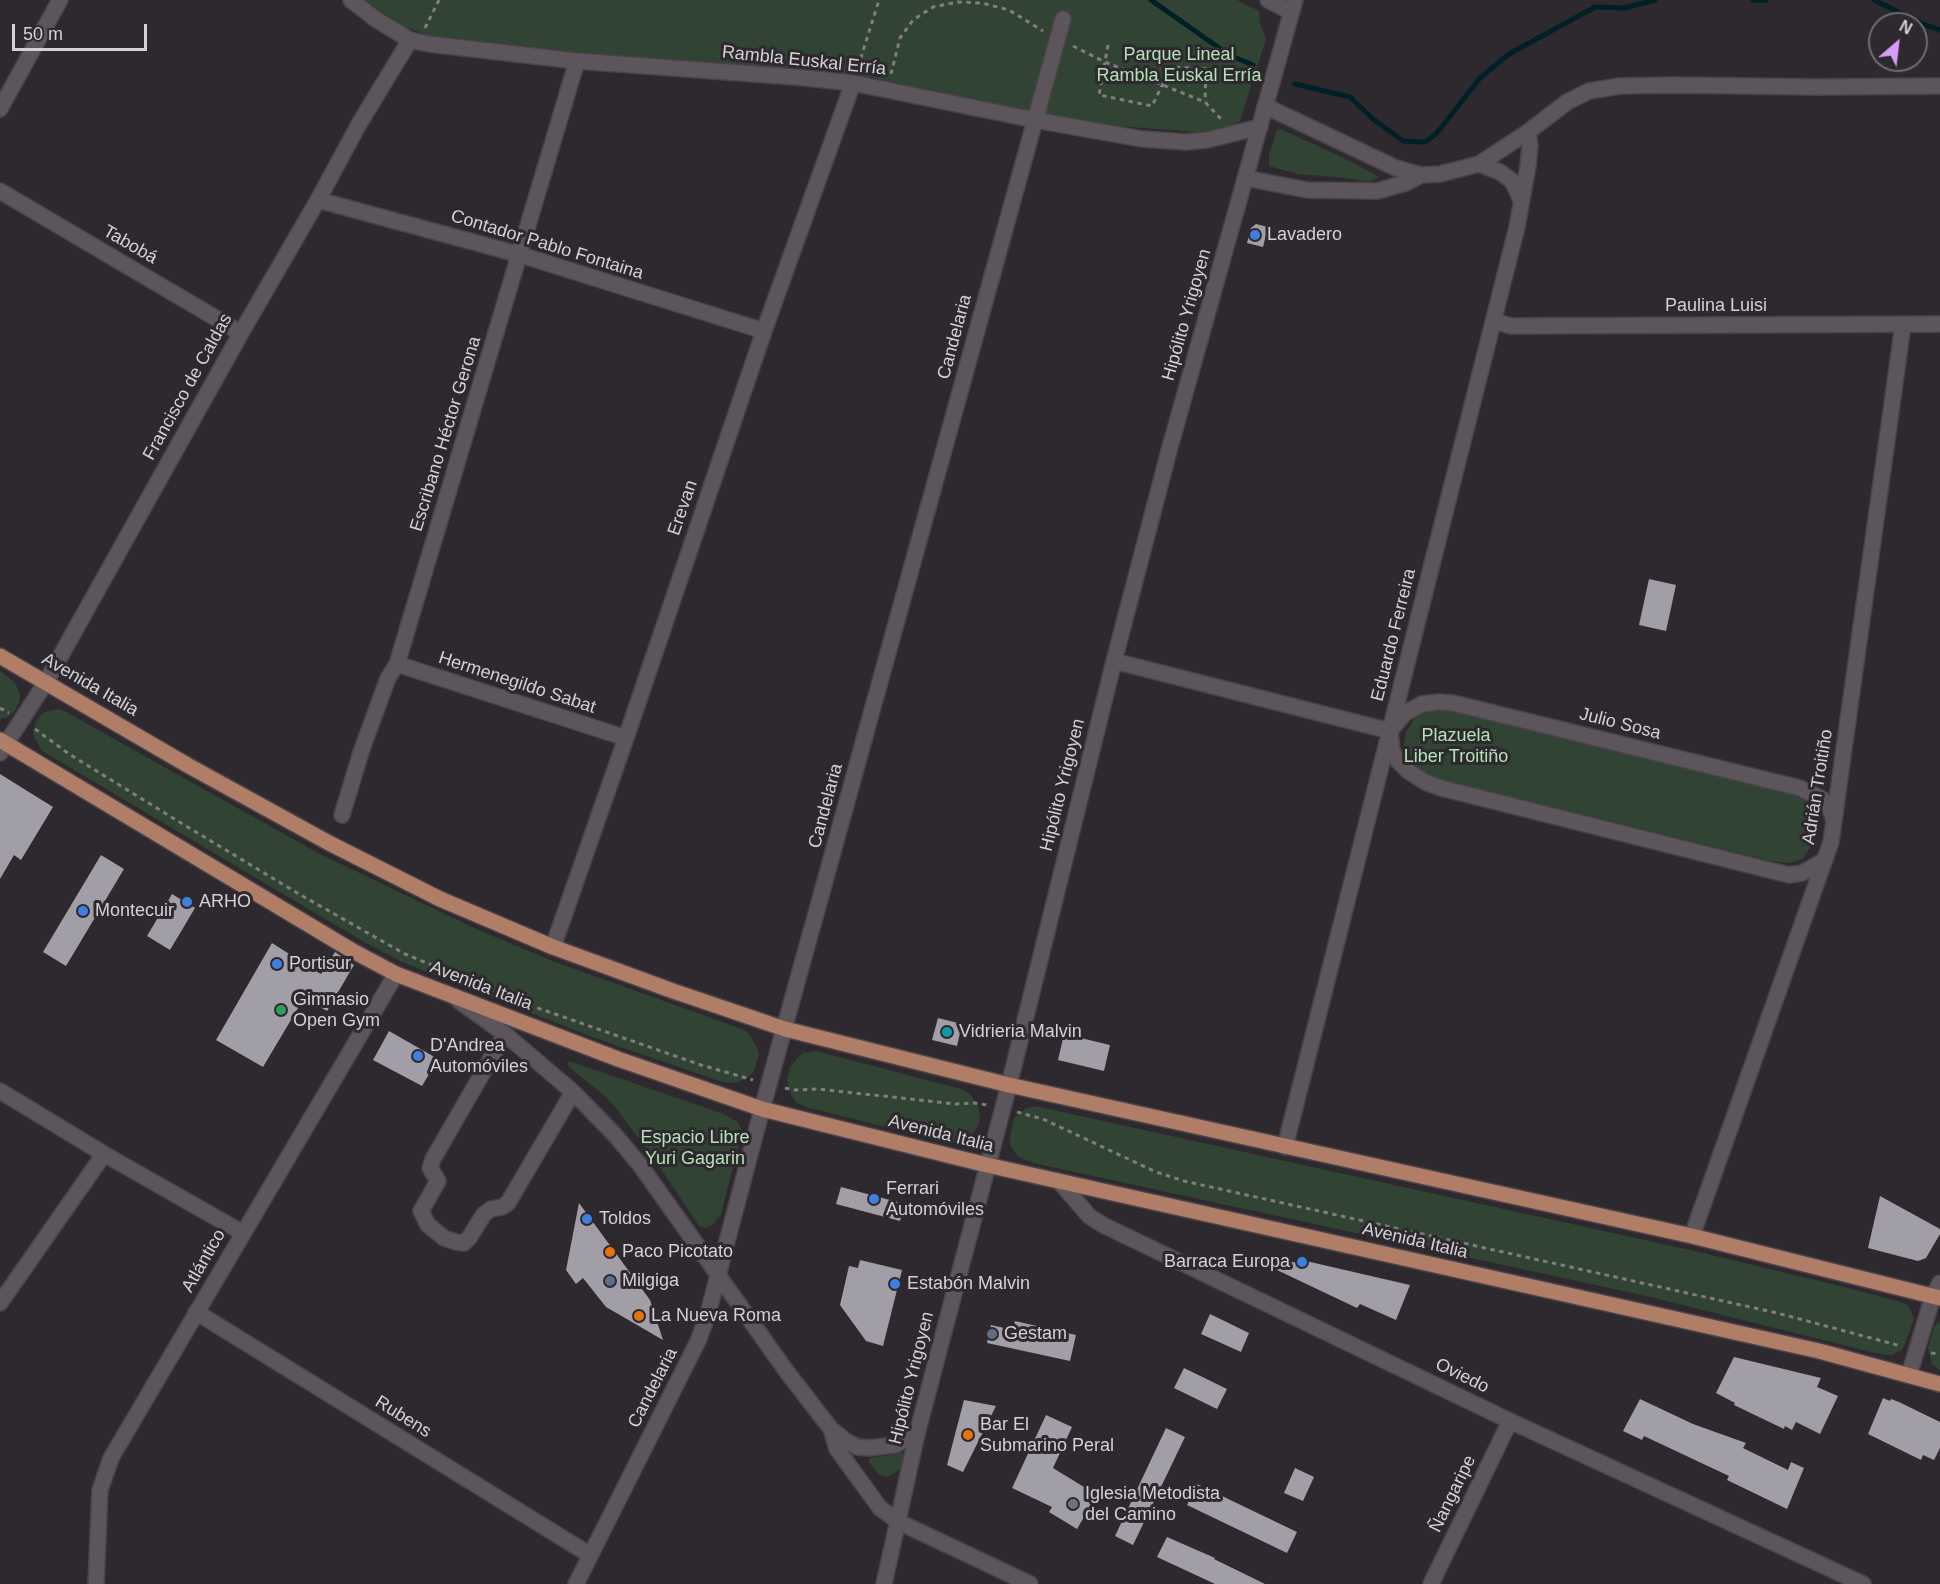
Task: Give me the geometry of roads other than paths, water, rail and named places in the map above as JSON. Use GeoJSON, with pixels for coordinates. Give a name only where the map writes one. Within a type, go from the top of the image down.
{"type":"FeatureCollection","features":[{"type":"Feature","properties":{"kind":"main road","name":"Avenida Italia"},"geometry":{"type":"LineString","coordinates":[[0,656],[189,766],[328,843],[440,899],[554,947],[785,1029],[1009,1085],[1938,1292]]}},
{"type":"Feature","properties":{"kind":"main road","name":"Avenida Italia"},"geometry":{"type":"LineString","coordinates":[[2,745],[351,950],[396,974],[618,1059],[762,1109],[987,1165],[1807,1348],[1940,1384]]}},
{"type":"Feature","properties":{"kind":"street"},"geometry":{"type":"LineString","coordinates":[[0,109],[60,0]]}},
{"type":"Feature","properties":{"kind":"street","name":"Rambla Euskal Erría"},"geometry":{"type":"LineString","coordinates":[[351,0],[377,20],[410,39],[429,44],[577,61],[796,76],[853,83],[1142,139],[1186,142],[1207,140],[1260,127]]}},
{"type":"Feature","properties":{"kind":"street"},"geometry":{"type":"LineString","coordinates":[[1268,0],[1293,6]]}},
{"type":"Feature","properties":{"kind":"street","name":"Hipólito Yrigoyen"},"geometry":{"type":"LineString","coordinates":[[884,1584],[917,1434],[1001,1108],[1009,1085],[1114,661],[1170,447],[1293,6]]}},
{"type":"Feature","properties":{"kind":"street","name":"Candelaria"},"geometry":{"type":"LineString","coordinates":[[576,1584],[698,1341],[707,1317],[762,1109],[1063,19]]}},
{"type":"Feature","properties":{"kind":"street","name":"Francisco de Caldas"},"geometry":{"type":"LineString","coordinates":[[2,745],[46,682],[318,200],[358,124],[410,39]]}},
{"type":"Feature","properties":{"kind":"street","name":"Escribano Héctor Gerona"},"geometry":{"type":"LineString","coordinates":[[342,815],[388,678],[397,664],[577,61]]}},
{"type":"Feature","properties":{"kind":"street","name":"Erevan"},"geometry":{"type":"LineString","coordinates":[[554,947],[764,331],[853,83]]}},
{"type":"Feature","properties":{"kind":"street"},"geometry":{"type":"LineString","coordinates":[[1245,178],[1306,190],[1377,191],[1421,176],[1440,174],[1479,164],[1575,98],[1590,91],[1620,86],[1940,86]]}},
{"type":"Feature","properties":{"kind":"street"},"geometry":{"type":"LineString","coordinates":[[1265,106],[1396,168],[1421,176]]}},
{"type":"Feature","properties":{"kind":"street","name":"Eduardo Ferreira"},"geometry":{"type":"LineString","coordinates":[[1285,1147],[1517,227],[1530,145],[1528,132]]}},
{"type":"Feature","properties":{"kind":"street"},"geometry":{"type":"LineString","coordinates":[[1479,164],[1500,172],[1512,181],[1521,200]]}},
{"type":"Feature","properties":{"kind":"street","name":"Tabobá"},"geometry":{"type":"LineString","coordinates":[[0,191],[241,333]]}},
{"type":"Feature","properties":{"kind":"street","name":"Contador Pablo Fontaina"},"geometry":{"type":"LineString","coordinates":[[318,200],[520,255],[764,331]]}},
{"type":"Feature","properties":{"kind":"street","name":"Paulina Luisi"},"geometry":{"type":"LineString","coordinates":[[1493,321],[1511,326],[1940,324]]}},
{"type":"Feature","properties":{"kind":"street","name":"Adrián Troitiño"},"geometry":{"type":"LineString","coordinates":[[1692,1236],[1831,842],[1903,325]]}},
{"type":"Feature","properties":{"kind":"street"},"geometry":{"type":"LineString","coordinates":[[1114,661],[1390,731],[1392,751],[1398,761],[1425,782],[1441,788],[1789,875],[1802,873],[1825,860]]}},
{"type":"Feature","properties":{"kind":"street","name":"Hermenegildo Sabat"},"geometry":{"type":"LineString","coordinates":[[397,664],[626,738]]}},
{"type":"Feature","properties":{"kind":"street","name":"Julio Sosa"},"geometry":{"type":"LineString","coordinates":[[1390,731],[1405,713],[1422,704],[1453,703],[1800,788],[1822,799],[1830,808],[1834,821]]}},
{"type":"Feature","properties":{"kind":"street","name":"Atlántico"},"geometry":{"type":"LineString","coordinates":[[96,1584],[100,1490],[111,1458],[396,974]]}},
{"type":"Feature","properties":{"kind":"street"},"geometry":{"type":"LineString","coordinates":[[454,997],[505,1034],[573,1092],[615,1135],[640,1165],[787,1372],[831,1429],[857,1447],[869,1448],[895,1445],[917,1434]]}},
{"type":"Feature","properties":{"kind":"street"},"geometry":{"type":"LineString","coordinates":[[505,1034],[433,1159],[430,1168],[438,1181],[422,1211],[423,1218],[428,1225],[444,1238],[456,1242],[464,1243],[470,1238],[484,1214],[508,1203],[573,1092]]}},
{"type":"Feature","properties":{"kind":"street"},"geometry":{"type":"LineString","coordinates":[[0,1091],[104,1154],[243,1233]]}},
{"type":"Feature","properties":{"kind":"street"},"geometry":{"type":"LineString","coordinates":[[0,1303],[104,1154]]}},
{"type":"Feature","properties":{"kind":"street","name":"Oviedo"},"geometry":{"type":"LineString","coordinates":[[1059,1181],[1089,1216],[1103,1225],[1510,1421],[1863,1584]]}},
{"type":"Feature","properties":{"kind":"street"},"geometry":{"type":"LineString","coordinates":[[1910,1375],[1938,1292]]}},
{"type":"Feature","properties":{"kind":"street","name":"Rubens"},"geometry":{"type":"LineString","coordinates":[[196,1312],[590,1555]]}},
{"type":"Feature","properties":{"kind":"street","name":"Ñangaripe"},"geometry":{"type":"LineString","coordinates":[[1431,1584],[1510,1421]]}},
{"type":"Feature","properties":{"kind":"street"},"geometry":{"type":"LineString","coordinates":[[831,1429],[837,1449],[880,1508],[899,1522],[1030,1584]]}},
{"type":"Feature","properties":{"kind":"waterway"},"geometry":{"type":"LineString","coordinates":[[1151,0],[1229,55],[1253,65]]}},
{"type":"Feature","properties":{"kind":"waterway"},"geometry":{"type":"LineString","coordinates":[[1295,84],[1350,97],[1373,119],[1403,141],[1425,142],[1436,134],[1480,78],[1509,54],[1595,7],[1624,8],[1655,0]]}},
{"type":"Feature","properties":{"kind":"waterway"},"geometry":{"type":"LineString","coordinates":[[1753,0],[1766,0]]}},
{"type":"Feature","properties":{"kind":"waterway"},"geometry":{"type":"LineString","coordinates":[[1874,0],[1940,30]]}},
{"type":"Feature","properties":{"kind":"place","name":"Lavadero"},"geometry":{"type":"Point","coordinates":[1255,235]}},
{"type":"Feature","properties":{"kind":"place","name":"ARHO"},"geometry":{"type":"Point","coordinates":[187,902]}},
{"type":"Feature","properties":{"kind":"place","name":"Montecuir"},"geometry":{"type":"Point","coordinates":[83,911]}},
{"type":"Feature","properties":{"kind":"place","name":"Portisur"},"geometry":{"type":"Point","coordinates":[277,964]}},
{"type":"Feature","properties":{"kind":"place","name":"Gimnasio Open Gym"},"geometry":{"type":"Point","coordinates":[281,1010]}},
{"type":"Feature","properties":{"kind":"place","name":"Vidrieria Malvin"},"geometry":{"type":"Point","coordinates":[947,1032]}},
{"type":"Feature","properties":{"kind":"place","name":"D'Andrea Automóviles"},"geometry":{"type":"Point","coordinates":[418,1056]}},
{"type":"Feature","properties":{"kind":"place","name":"Ferrari Automóviles"},"geometry":{"type":"Point","coordinates":[874,1199]}},
{"type":"Feature","properties":{"kind":"place","name":"Toldos"},"geometry":{"type":"Point","coordinates":[587,1219]}},
{"type":"Feature","properties":{"kind":"place","name":"Paco Picotato"},"geometry":{"type":"Point","coordinates":[610,1252]}},
{"type":"Feature","properties":{"kind":"place","name":"Barraca Europa"},"geometry":{"type":"Point","coordinates":[1302,1262]}},
{"type":"Feature","properties":{"kind":"place","name":"Milgiga"},"geometry":{"type":"Point","coordinates":[610,1281]}},
{"type":"Feature","properties":{"kind":"place","name":"Estabón Malvin"},"geometry":{"type":"Point","coordinates":[895,1284]}},
{"type":"Feature","properties":{"kind":"place","name":"La Nueva Roma"},"geometry":{"type":"Point","coordinates":[639,1316]}},
{"type":"Feature","properties":{"kind":"place","name":"Gestam"},"geometry":{"type":"Point","coordinates":[992,1334]}},
{"type":"Feature","properties":{"kind":"place","name":"Bar El Submarino Peral"},"geometry":{"type":"Point","coordinates":[968,1435]}},
{"type":"Feature","properties":{"kind":"place","name":"Iglesia Metodista del Camino"},"geometry":{"type":"Point","coordinates":[1073,1504]}},
{"type":"Feature","properties":{"kind":"park label","name":"Parque Lineal Rambla Euskal Erría"},"geometry":{"type":"Point","coordinates":[1179,65]}},
{"type":"Feature","properties":{"kind":"park label","name":"Plazuela Liber Troitiño"},"geometry":{"type":"Point","coordinates":[1456,746]}},
{"type":"Feature","properties":{"kind":"park label","name":"Espacio Libre Yuri Gagarin"},"geometry":{"type":"Point","coordinates":[695,1148]}}]}
